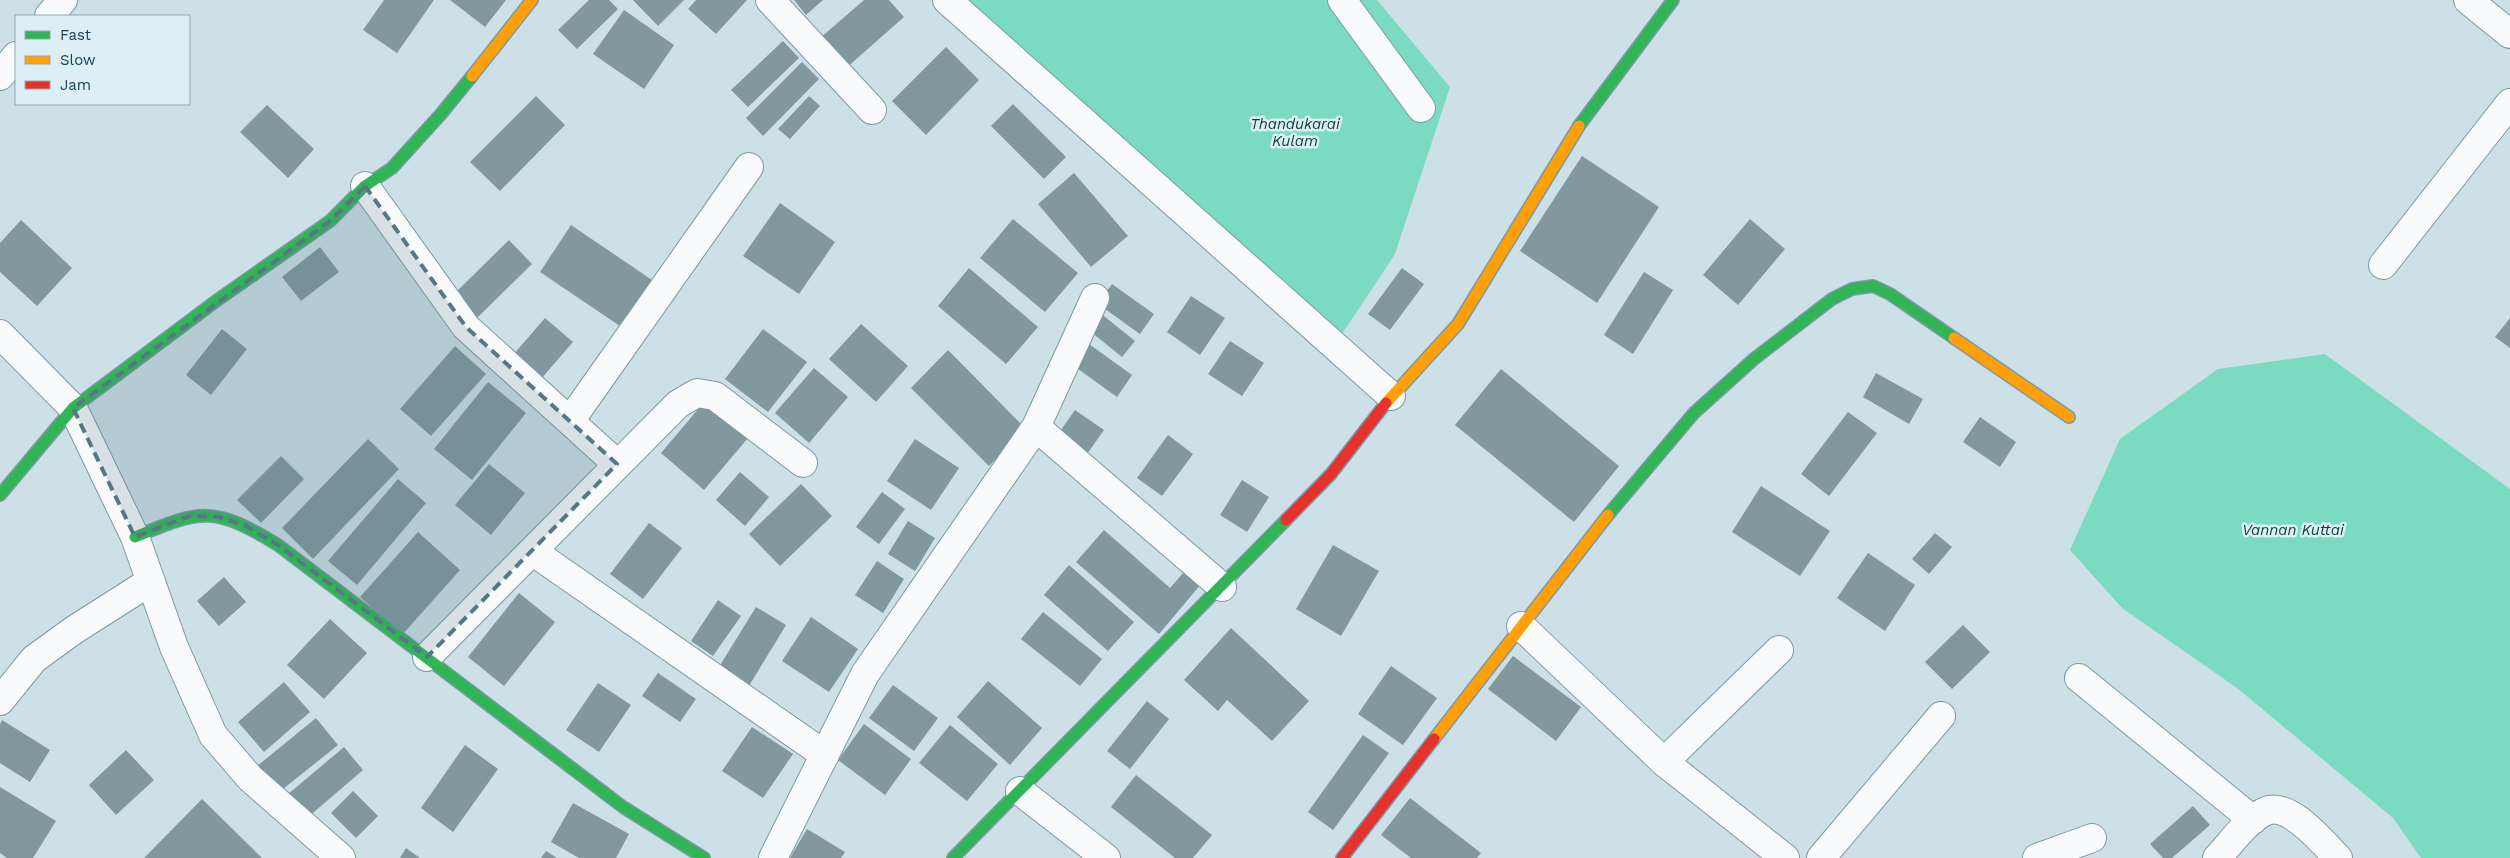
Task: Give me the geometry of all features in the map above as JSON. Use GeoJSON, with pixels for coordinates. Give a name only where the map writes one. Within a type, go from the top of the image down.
{"type":"FeatureCollection","features":[{"type":"Feature","properties":{"kind":"street"},"geometry":{"type":"LineString","coordinates":[[50,15],[62,0]]}},
{"type":"Feature","properties":{"kind":"street"},"geometry":{"type":"LineString","coordinates":[[0,495],[73,408],[216,301],[330,221],[365,186],[392,168],[440,114],[532,0]]}},
{"type":"Feature","properties":{"kind":"street"},"geometry":{"type":"LineString","coordinates":[[770,0],[872,110]]}},
{"type":"Feature","properties":{"kind":"street"},"geometry":{"type":"LineString","coordinates":[[946,0],[1390,396]]}},
{"type":"Feature","properties":{"kind":"street"},"geometry":{"type":"LineString","coordinates":[[1342,0],[1421,108]]}},
{"type":"Feature","properties":{"kind":"street"},"geometry":{"type":"LineString","coordinates":[[953,858],[1222,587],[1331,474],[1390,396],[1458,324],[1577,128],[1673,0]]}},
{"type":"Feature","properties":{"kind":"street"},"geometry":{"type":"LineString","coordinates":[[2468,0],[2510,34]]}},
{"type":"Feature","properties":{"kind":"street"},"geometry":{"type":"LineString","coordinates":[[0,76],[15,57]]}},
{"type":"Feature","properties":{"kind":"street"},"geometry":{"type":"LineString","coordinates":[[2384,265],[2510,103]]}},
{"type":"Feature","properties":{"kind":"street"},"geometry":{"type":"LineString","coordinates":[[570,421],[750,167]]}},
{"type":"Feature","properties":{"kind":"street"},"geometry":{"type":"LineString","coordinates":[[365,186],[466,327],[617,464]]}},
{"type":"Feature","properties":{"kind":"street"},"geometry":{"type":"LineString","coordinates":[[1342,858],[1588,539],[1694,412],[1754,359],[1832,299],[1852,289],[1873,286],[1890,294],[2069,417]]}},
{"type":"Feature","properties":{"kind":"street"},"geometry":{"type":"LineString","coordinates":[[773,858],[864,674],[1036,428],[1095,298]]}},
{"type":"Feature","properties":{"kind":"street"},"geometry":{"type":"LineString","coordinates":[[0,334],[73,408],[134,537],[174,647],[213,735],[250,778],[341,858]]}},
{"type":"Feature","properties":{"kind":"street"},"geometry":{"type":"LineString","coordinates":[[427,657],[678,404],[697,393],[715,396],[803,463]]}},
{"type":"Feature","properties":{"kind":"street"},"geometry":{"type":"LineString","coordinates":[[1036,428],[1222,587]]}},
{"type":"Feature","properties":{"kind":"street"},"geometry":{"type":"LineString","coordinates":[[134,537],[190,516],[219,517],[244,525],[278,545],[623,807],[704,858]]}},
{"type":"Feature","properties":{"kind":"street"},"geometry":{"type":"LineString","coordinates":[[532,551],[825,755]]}},
{"type":"Feature","properties":{"kind":"street"},"geometry":{"type":"LineString","coordinates":[[0,701],[34,659],[74,630],[151,581]]}},
{"type":"Feature","properties":{"kind":"street"},"geometry":{"type":"LineString","coordinates":[[1520,626],[1664,762],[1785,858]]}},
{"type":"Feature","properties":{"kind":"street"},"geometry":{"type":"LineString","coordinates":[[1664,762],[1779,650]]}},
{"type":"Feature","properties":{"kind":"street"},"geometry":{"type":"LineString","coordinates":[[2079,678],[2253,820]]}},
{"type":"Feature","properties":{"kind":"street"},"geometry":{"type":"LineString","coordinates":[[1821,858],[1941,716]]}},
{"type":"Feature","properties":{"kind":"street"},"geometry":{"type":"LineString","coordinates":[[1020,791],[1106,858]]}},
{"type":"Feature","properties":{"kind":"street"},"geometry":{"type":"LineString","coordinates":[[2217,858],[2253,820],[2265,811],[2280,809],[2302,822],[2338,858]]}},
{"type":"Feature","properties":{"kind":"street"},"geometry":{"type":"LineString","coordinates":[[2037,858],[2092,838]]}},
{"type":"Feature","properties":{"kind":"highlighted area"},"geometry":{"type":"Polygon","coordinates":[[[365,186],[466,327],[617,464],[427,657],[278,545],[244,525],[219,517],[190,516],[135,537],[73,408],[330,221],[365,186]]]}},
{"type":"Feature","properties":{"kind":"water","name":"Thandukarai Kulam"},"geometry":{"type":"Polygon","coordinates":[[[966,0],[1377,0],[1450,87],[1395,254],[1342,334],[966,0]]]}},
{"type":"Feature","properties":{"kind":"water","name":"Vannan Kuttai"},"geometry":{"type":"Polygon","coordinates":[[[2325,354],[2510,489],[2510,858],[2421,858],[2393,818],[2237,688],[2122,608],[2070,550],[2120,439],[2218,369],[2325,354]]]}},
{"type":"Feature","properties":{"kind":"building"},"geometry":{"type":"Polygon","coordinates":[[[384,0],[434,0],[397,53],[363,30],[384,0]]]}},
{"type":"Feature","properties":{"kind":"building"},"geometry":{"type":"Polygon","coordinates":[[[450,0],[506,0],[485,27],[450,0]]]}},
{"type":"Feature","properties":{"kind":"building"},"geometry":{"type":"Polygon","coordinates":[[[589,0],[609,0],[618,9],[577,49],[558,30],[589,0]]]}},
{"type":"Feature","properties":{"kind":"building"},"geometry":{"type":"Polygon","coordinates":[[[633,0],[684,0],[658,26],[633,0]]]}},
{"type":"Feature","properties":{"kind":"building"},"geometry":{"type":"Polygon","coordinates":[[[696,0],[747,0],[716,34],[688,9],[696,0]]]}},
{"type":"Feature","properties":{"kind":"building"},"geometry":{"type":"Polygon","coordinates":[[[794,0],[823,0],[806,15],[794,0]]]}},
{"type":"Feature","properties":{"kind":"building"},"geometry":{"type":"Polygon","coordinates":[[[864,0],[889,0],[904,17],[845,69],[819,39],[864,0]]]}},
{"type":"Feature","properties":{"kind":"building"},"geometry":{"type":"Polygon","coordinates":[[[624,10],[674,45],[644,89],[593,54],[624,10]]]}},
{"type":"Feature","properties":{"kind":"building"},"geometry":{"type":"Polygon","coordinates":[[[783,41],[799,58],[748,107],[731,90],[783,41]]]}},
{"type":"Feature","properties":{"kind":"building"},"geometry":{"type":"Polygon","coordinates":[[[946,47],[979,80],[926,135],[892,101],[946,47]]]}},
{"type":"Feature","properties":{"kind":"building"},"geometry":{"type":"Polygon","coordinates":[[[802,62],[819,79],[763,136],[746,118],[802,62]]]}},
{"type":"Feature","properties":{"kind":"building"},"geometry":{"type":"Polygon","coordinates":[[[536,96],[565,125],[500,191],[470,162],[536,96]]]}},
{"type":"Feature","properties":{"kind":"building"},"geometry":{"type":"Polygon","coordinates":[[[809,96],[820,106],[790,139],[778,129],[809,96]]]}},
{"type":"Feature","properties":{"kind":"building"},"geometry":{"type":"Polygon","coordinates":[[[1013,104],[1066,157],[1044,179],[991,126],[1013,104]]]}},
{"type":"Feature","properties":{"kind":"building"},"geometry":{"type":"Polygon","coordinates":[[[267,105],[314,149],[288,178],[240,132],[267,105]]]}},
{"type":"Feature","properties":{"kind":"building"},"geometry":{"type":"Polygon","coordinates":[[[1582,156],[1659,207],[1597,303],[1520,251],[1582,156]]]}},
{"type":"Feature","properties":{"kind":"building"},"geometry":{"type":"Polygon","coordinates":[[[1074,173],[1128,236],[1091,267],[1038,204],[1074,173]]]}},
{"type":"Feature","properties":{"kind":"building"},"geometry":{"type":"Polygon","coordinates":[[[780,203],[835,242],[799,294],[743,256],[780,203]]]}},
{"type":"Feature","properties":{"kind":"building"},"geometry":{"type":"Polygon","coordinates":[[[1013,219],[1078,273],[1045,312],[980,258],[1013,219]]]}},
{"type":"Feature","properties":{"kind":"building"},"geometry":{"type":"Polygon","coordinates":[[[1750,219],[1785,249],[1738,305],[1703,275],[1750,219]]]}},
{"type":"Feature","properties":{"kind":"building"},"geometry":{"type":"Polygon","coordinates":[[[21,220],[72,268],[37,306],[0,272],[0,243],[21,220]]]}},
{"type":"Feature","properties":{"kind":"building"},"geometry":{"type":"Polygon","coordinates":[[[571,225],[652,280],[620,326],[540,272],[571,225]]]}},
{"type":"Feature","properties":{"kind":"building"},"geometry":{"type":"Polygon","coordinates":[[[509,240],[532,264],[476,319],[453,295],[509,240]]]}},
{"type":"Feature","properties":{"kind":"building"},"geometry":{"type":"Polygon","coordinates":[[[320,247],[339,272],[301,301],[282,277],[320,247]]]}},
{"type":"Feature","properties":{"kind":"building"},"geometry":{"type":"Polygon","coordinates":[[[969,268],[1038,327],[1006,364],[938,306],[969,268]]]}},
{"type":"Feature","properties":{"kind":"building"},"geometry":{"type":"Polygon","coordinates":[[[1402,268],[1424,284],[1390,330],[1368,314],[1402,268]]]}},
{"type":"Feature","properties":{"kind":"building"},"geometry":{"type":"Polygon","coordinates":[[[1644,272],[1673,290],[1633,354],[1604,335],[1644,272]]]}},
{"type":"Feature","properties":{"kind":"building"},"geometry":{"type":"Polygon","coordinates":[[[1112,284],[1154,314],[1140,334],[1098,304],[1112,284]]]}},
{"type":"Feature","properties":{"kind":"building"},"geometry":{"type":"Polygon","coordinates":[[[1191,296],[1225,318],[1200,355],[1167,332],[1191,296]]]}},
{"type":"Feature","properties":{"kind":"building"},"geometry":{"type":"Polygon","coordinates":[[[1099,312],[1135,341],[1122,357],[1086,328],[1099,312]]]}},
{"type":"Feature","properties":{"kind":"building"},"geometry":{"type":"Polygon","coordinates":[[[545,318],[573,342],[541,379],[513,355],[545,318]]]}},
{"type":"Feature","properties":{"kind":"building"},"geometry":{"type":"Polygon","coordinates":[[[2510,318],[2510,348],[2495,337],[2510,318]]]}},
{"type":"Feature","properties":{"kind":"building"},"geometry":{"type":"Polygon","coordinates":[[[861,324],[908,366],[876,402],[829,359],[861,324]]]}},
{"type":"Feature","properties":{"kind":"building"},"geometry":{"type":"Polygon","coordinates":[[[222,329],[247,349],[211,395],[186,375],[222,329]]]}},
{"type":"Feature","properties":{"kind":"building"},"geometry":{"type":"Polygon","coordinates":[[[763,329],[807,362],[768,412],[725,379],[763,329]]]}},
{"type":"Feature","properties":{"kind":"building"},"geometry":{"type":"Polygon","coordinates":[[[1082,339],[1132,375],[1117,397],[1067,361],[1082,339]]]}},
{"type":"Feature","properties":{"kind":"building"},"geometry":{"type":"Polygon","coordinates":[[[1230,341],[1264,363],[1242,396],[1208,374],[1230,341]]]}},
{"type":"Feature","properties":{"kind":"building"},"geometry":{"type":"Polygon","coordinates":[[[455,346],[486,374],[431,436],[400,409],[455,346]]]}},
{"type":"Feature","properties":{"kind":"building"},"geometry":{"type":"Polygon","coordinates":[[[948,350],[1026,429],[989,466],[911,388],[948,350]]]}},
{"type":"Feature","properties":{"kind":"building"},"geometry":{"type":"Polygon","coordinates":[[[814,368],[848,397],[809,443],[775,413],[814,368]]]}},
{"type":"Feature","properties":{"kind":"building"},"geometry":{"type":"Polygon","coordinates":[[[1501,369],[1619,466],[1574,522],[1455,425],[1501,369]]]}},
{"type":"Feature","properties":{"kind":"building"},"geometry":{"type":"Polygon","coordinates":[[[1876,373],[1923,399],[1909,424],[1863,397],[1876,373]]]}},
{"type":"Feature","properties":{"kind":"building"},"geometry":{"type":"Polygon","coordinates":[[[488,382],[526,413],[472,480],[434,449],[488,382]]]}},
{"type":"Feature","properties":{"kind":"building"},"geometry":{"type":"Polygon","coordinates":[[[705,401],[748,438],[704,490],[661,453],[705,401]]]}},
{"type":"Feature","properties":{"kind":"building"},"geometry":{"type":"Polygon","coordinates":[[[1075,410],[1104,430],[1087,454],[1058,434],[1075,410]]]}},
{"type":"Feature","properties":{"kind":"building"},"geometry":{"type":"Polygon","coordinates":[[[1848,412],[1877,433],[1829,496],[1801,474],[1848,412]]]}},
{"type":"Feature","properties":{"kind":"building"},"geometry":{"type":"Polygon","coordinates":[[[1980,417],[2016,442],[2000,467],[1963,442],[1980,417]]]}},
{"type":"Feature","properties":{"kind":"building"},"geometry":{"type":"Polygon","coordinates":[[[1168,435],[1193,454],[1162,496],[1137,478],[1168,435]]]}},
{"type":"Feature","properties":{"kind":"building"},"geometry":{"type":"Polygon","coordinates":[[[368,439],[399,469],[313,559],[282,528],[368,439]]]}},
{"type":"Feature","properties":{"kind":"building"},"geometry":{"type":"Polygon","coordinates":[[[915,439],[959,468],[931,510],[887,481],[915,439]]]}},
{"type":"Feature","properties":{"kind":"building"},"geometry":{"type":"Polygon","coordinates":[[[281,456],[304,479],[261,523],[237,500],[281,456]]]}},
{"type":"Feature","properties":{"kind":"building"},"geometry":{"type":"Polygon","coordinates":[[[489,464],[525,493],[491,535],[455,505],[489,464]]]}},
{"type":"Feature","properties":{"kind":"building"},"geometry":{"type":"Polygon","coordinates":[[[740,472],[769,497],[745,526],[716,500],[740,472]]]}},
{"type":"Feature","properties":{"kind":"building"},"geometry":{"type":"Polygon","coordinates":[[[398,479],[426,503],[357,585],[328,561],[398,479]]]}},
{"type":"Feature","properties":{"kind":"building"},"geometry":{"type":"Polygon","coordinates":[[[1242,480],[1269,497],[1247,532],[1220,515],[1242,480]]]}},
{"type":"Feature","properties":{"kind":"building"},"geometry":{"type":"Polygon","coordinates":[[[801,484],[832,516],[780,566],[749,534],[801,484]]]}},
{"type":"Feature","properties":{"kind":"building"},"geometry":{"type":"Polygon","coordinates":[[[1761,486],[1830,531],[1800,576],[1732,532],[1761,486]]]}},
{"type":"Feature","properties":{"kind":"building"},"geometry":{"type":"Polygon","coordinates":[[[882,492],[905,509],[879,544],[856,527],[882,492]]]}},
{"type":"Feature","properties":{"kind":"building"},"geometry":{"type":"Polygon","coordinates":[[[908,521],[935,538],[915,571],[888,554],[908,521]]]}},
{"type":"Feature","properties":{"kind":"building"},"geometry":{"type":"Polygon","coordinates":[[[649,523],[682,548],[643,599],[610,574],[649,523]]]}},
{"type":"Feature","properties":{"kind":"building"},"geometry":{"type":"Polygon","coordinates":[[[1104,530],[1170,588],[1191,564],[1207,577],[1159,634],[1076,562],[1104,530]]]}},
{"type":"Feature","properties":{"kind":"building"},"geometry":{"type":"Polygon","coordinates":[[[418,532],[460,570],[402,635],[360,597],[418,532]]]}},
{"type":"Feature","properties":{"kind":"building"},"geometry":{"type":"Polygon","coordinates":[[[1935,533],[1952,547],[1929,574],[1912,559],[1935,533]]]}},
{"type":"Feature","properties":{"kind":"building"},"geometry":{"type":"Polygon","coordinates":[[[1333,545],[1379,571],[1341,636],[1296,609],[1333,545]]]}},
{"type":"Feature","properties":{"kind":"building"},"geometry":{"type":"Polygon","coordinates":[[[1868,553],[1915,585],[1885,631],[1837,598],[1868,553]]]}},
{"type":"Feature","properties":{"kind":"building"},"geometry":{"type":"Polygon","coordinates":[[[877,561],[904,579],[883,613],[855,595],[877,561]]]}},
{"type":"Feature","properties":{"kind":"building"},"geometry":{"type":"Polygon","coordinates":[[[1069,565],[1134,622],[1108,651],[1044,595],[1069,565]]]}},
{"type":"Feature","properties":{"kind":"building"},"geometry":{"type":"Polygon","coordinates":[[[224,577],[246,602],[219,626],[197,601],[224,577]]]}},
{"type":"Feature","properties":{"kind":"building"},"geometry":{"type":"Polygon","coordinates":[[[519,593],[555,622],[504,686],[468,657],[519,593]]]}},
{"type":"Feature","properties":{"kind":"building"},"geometry":{"type":"Polygon","coordinates":[[[718,600],[741,616],[713,656],[691,641],[718,600]]]}},
{"type":"Feature","properties":{"kind":"building"},"geometry":{"type":"Polygon","coordinates":[[[756,607],[786,625],[744,694],[714,675],[756,607]]]}},
{"type":"Feature","properties":{"kind":"building"},"geometry":{"type":"Polygon","coordinates":[[[1043,612],[1102,659],[1080,686],[1021,639],[1043,612]]]}},
{"type":"Feature","properties":{"kind":"building"},"geometry":{"type":"Polygon","coordinates":[[[811,617],[858,649],[829,692],[782,661],[811,617]]]}},
{"type":"Feature","properties":{"kind":"building"},"geometry":{"type":"Polygon","coordinates":[[[330,619],[367,653],[324,699],[287,665],[330,619]]]}},
{"type":"Feature","properties":{"kind":"building"},"geometry":{"type":"Polygon","coordinates":[[[1963,625],[1990,652],[1952,689],[1925,662],[1963,625]]]}},
{"type":"Feature","properties":{"kind":"building"},"geometry":{"type":"Polygon","coordinates":[[[1231,628],[1309,701],[1272,741],[1227,700],[1218,711],[1184,680],[1231,628]]]}},
{"type":"Feature","properties":{"kind":"building"},"geometry":{"type":"Polygon","coordinates":[[[1513,656],[1581,707],[1556,741],[1488,689],[1513,656]]]}},
{"type":"Feature","properties":{"kind":"building"},"geometry":{"type":"Polygon","coordinates":[[[1391,666],[1437,698],[1403,745],[1358,714],[1391,666]]]}},
{"type":"Feature","properties":{"kind":"building"},"geometry":{"type":"Polygon","coordinates":[[[658,673],[696,699],[680,722],[642,696],[658,673]]]}},
{"type":"Feature","properties":{"kind":"building"},"geometry":{"type":"Polygon","coordinates":[[[988,681],[1042,728],[1010,765],[957,717],[988,681]]]}},
{"type":"Feature","properties":{"kind":"building"},"geometry":{"type":"Polygon","coordinates":[[[284,682],[310,712],[264,752],[238,722],[284,682]]]}},
{"type":"Feature","properties":{"kind":"building"},"geometry":{"type":"Polygon","coordinates":[[[598,683],[631,705],[599,752],[566,730],[598,683]]]}},
{"type":"Feature","properties":{"kind":"building"},"geometry":{"type":"Polygon","coordinates":[[[893,685],[938,718],[914,751],[869,718],[893,685]]]}},
{"type":"Feature","properties":{"kind":"building"},"geometry":{"type":"Polygon","coordinates":[[[1147,701],[1169,719],[1130,769],[1107,751],[1147,701]]]}},
{"type":"Feature","properties":{"kind":"building"},"geometry":{"type":"Polygon","coordinates":[[[316,718],[338,745],[278,793],[256,767],[316,718]]]}},
{"type":"Feature","properties":{"kind":"building"},"geometry":{"type":"Polygon","coordinates":[[[2,720],[50,750],[30,782],[0,763],[0,724],[2,720]]]}},
{"type":"Feature","properties":{"kind":"building"},"geometry":{"type":"Polygon","coordinates":[[[864,724],[911,759],[885,795],[838,760],[864,724]]]}},
{"type":"Feature","properties":{"kind":"building"},"geometry":{"type":"Polygon","coordinates":[[[950,725],[998,764],[967,801],[919,763],[950,725]]]}},
{"type":"Feature","properties":{"kind":"building"},"geometry":{"type":"Polygon","coordinates":[[[752,727],[793,754],[763,798],[722,771],[752,727]]]}},
{"type":"Feature","properties":{"kind":"building"},"geometry":{"type":"Polygon","coordinates":[[[1363,735],[1389,753],[1333,830],[1308,812],[1363,735]]]}},
{"type":"Feature","properties":{"kind":"building"},"geometry":{"type":"Polygon","coordinates":[[[465,745],[498,769],[453,832],[421,808],[465,745]]]}},
{"type":"Feature","properties":{"kind":"building"},"geometry":{"type":"Polygon","coordinates":[[[344,747],[363,770],[307,818],[287,795],[344,747]]]}},
{"type":"Feature","properties":{"kind":"building"},"geometry":{"type":"Polygon","coordinates":[[[126,750],[154,780],[116,815],[89,785],[126,750]]]}},
{"type":"Feature","properties":{"kind":"building"},"geometry":{"type":"Polygon","coordinates":[[[1136,775],[1212,835],[1193,858],[1175,858],[1111,807],[1136,775]]]}},
{"type":"Feature","properties":{"kind":"building"},"geometry":{"type":"Polygon","coordinates":[[[0,787],[56,821],[33,858],[7,858],[0,853],[0,787]]]}},
{"type":"Feature","properties":{"kind":"building"},"geometry":{"type":"Polygon","coordinates":[[[353,791],[378,816],[356,838],[331,813],[353,791]]]}},
{"type":"Feature","properties":{"kind":"building"},"geometry":{"type":"Polygon","coordinates":[[[1410,798],[1481,853],[1477,858],[1411,858],[1381,835],[1410,798]]]}},
{"type":"Feature","properties":{"kind":"building"},"geometry":{"type":"Polygon","coordinates":[[[202,799],[262,858],[144,858],[202,799]]]}},
{"type":"Feature","properties":{"kind":"building"},"geometry":{"type":"Polygon","coordinates":[[[573,803],[629,834],[616,858],[579,858],[551,842],[573,803]]]}},
{"type":"Feature","properties":{"kind":"building"},"geometry":{"type":"Polygon","coordinates":[[[2193,806],[2210,825],[2172,858],[2163,858],[2150,844],[2193,806]]]}},
{"type":"Feature","properties":{"kind":"building"},"geometry":{"type":"Polygon","coordinates":[[[807,829],[845,852],[841,858],[790,858],[807,829]]]}},
{"type":"Feature","properties":{"kind":"building"},"geometry":{"type":"Polygon","coordinates":[[[406,848],[420,858],[400,858],[406,848]]]}},
{"type":"Feature","properties":{"kind":"building"},"geometry":{"type":"Polygon","coordinates":[[[546,851],[557,858],[541,858],[546,851]]]}},
{"type":"Feature","properties":{"kind":"traffic: fast"},"geometry":{"type":"LineString","coordinates":[[1579,126],[1673,0]]}},
{"type":"Feature","properties":{"kind":"traffic: fast"},"geometry":{"type":"LineString","coordinates":[[0,495],[73,408],[216,301],[330,221],[365,186],[392,168],[441,114],[472,76]]}},
{"type":"Feature","properties":{"kind":"traffic: fast"},"geometry":{"type":"LineString","coordinates":[[1608,515],[1694,413],[1754,359],[1832,299],[1852,289],[1873,286],[1890,294],[1954,338]]}},
{"type":"Feature","properties":{"kind":"traffic: fast"},"geometry":{"type":"LineString","coordinates":[[135,537],[177,521],[208,516],[238,523],[256,532],[278,545],[623,807],[704,858]]}},
{"type":"Feature","properties":{"kind":"traffic: fast"},"geometry":{"type":"LineString","coordinates":[[953,858],[1286,520]]}},
{"type":"Feature","properties":{"kind":"traffic: slow"},"geometry":{"type":"LineString","coordinates":[[472,76],[532,0]]}},
{"type":"Feature","properties":{"kind":"traffic: slow"},"geometry":{"type":"LineString","coordinates":[[1386,403],[1458,324],[1579,126]]}},
{"type":"Feature","properties":{"kind":"traffic: slow"},"geometry":{"type":"LineString","coordinates":[[1954,338],[2069,417]]}},
{"type":"Feature","properties":{"kind":"traffic: slow"},"geometry":{"type":"LineString","coordinates":[[1434,739],[1608,515]]}},
{"type":"Feature","properties":{"kind":"traffic: jam"},"geometry":{"type":"LineString","coordinates":[[1286,520],[1331,474],[1386,403]]}},
{"type":"Feature","properties":{"kind":"traffic: jam"},"geometry":{"type":"LineString","coordinates":[[1342,858],[1434,739]]}}]}
